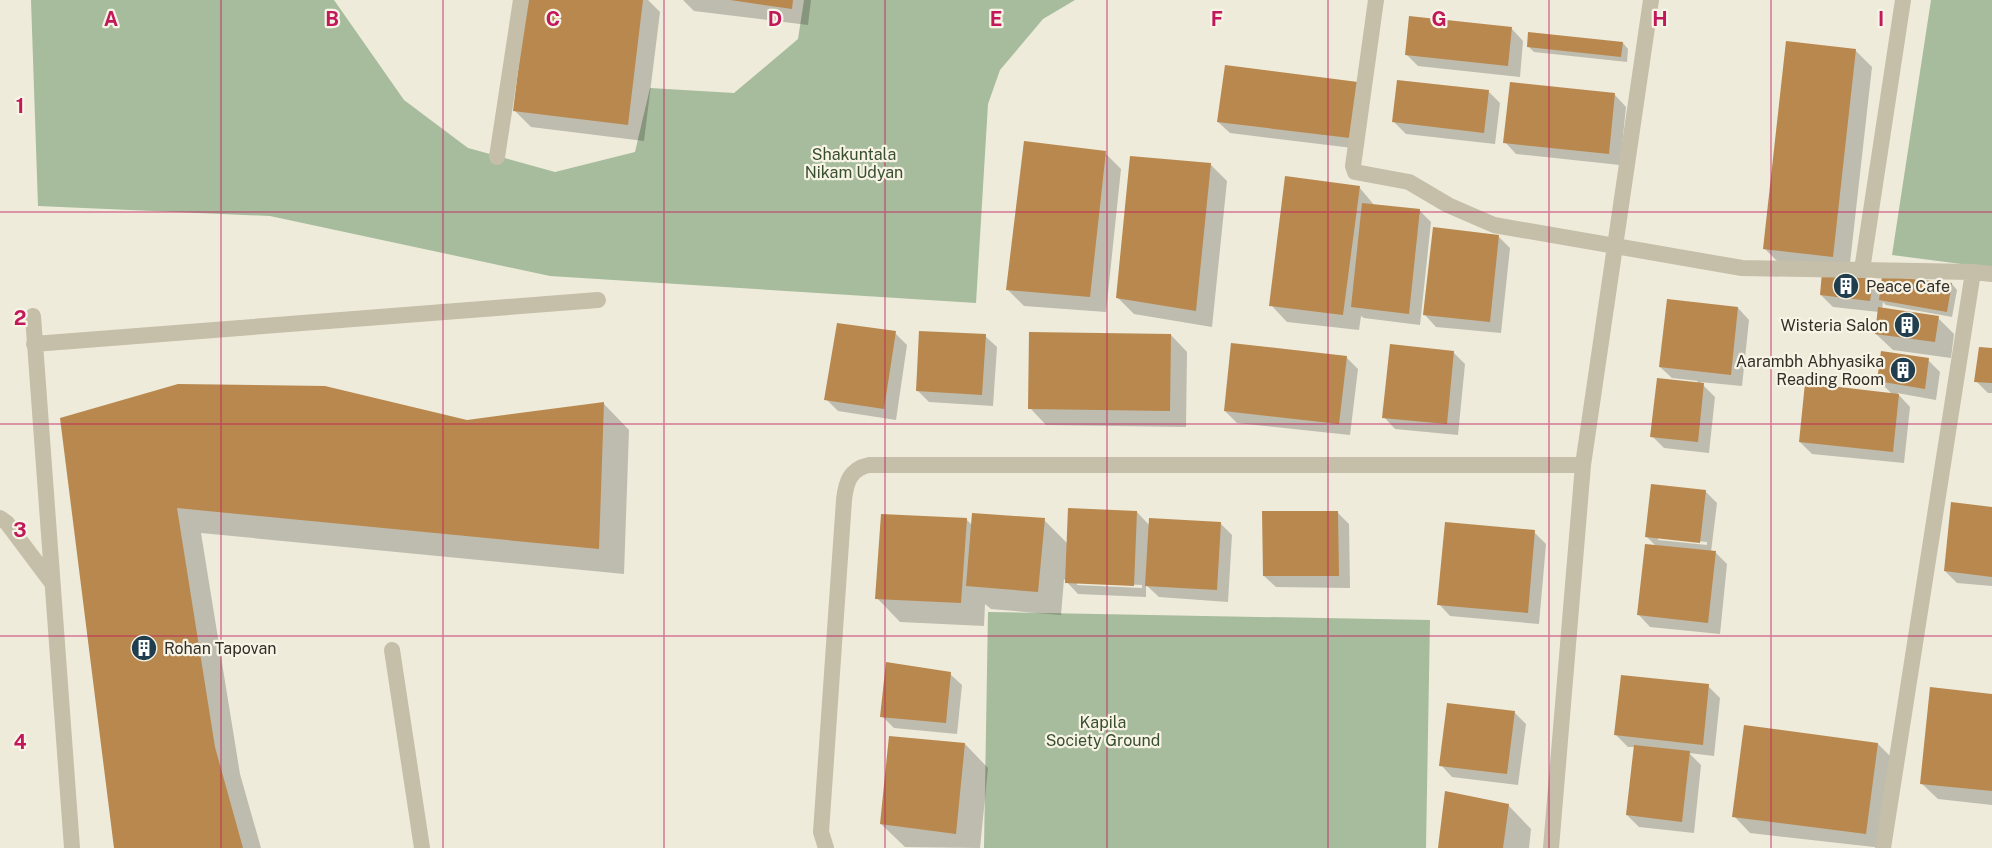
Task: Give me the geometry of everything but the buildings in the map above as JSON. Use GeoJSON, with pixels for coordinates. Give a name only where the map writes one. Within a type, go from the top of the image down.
{"type":"FeatureCollection","features":[{"type":"Feature","properties":{"kind":"street"},"geometry":{"type":"LineString","coordinates":[[497,157],[521,0]]}},
{"type":"Feature","properties":{"kind":"street"},"geometry":{"type":"LineString","coordinates":[[1376,0],[1353,166],[1355,172],[1409,182],[1448,205],[1494,225],[1742,268],[1992,274]]}},
{"type":"Feature","properties":{"kind":"street"},"geometry":{"type":"LineString","coordinates":[[1551,848],[1583,465],[1651,0]]}},
{"type":"Feature","properties":{"kind":"street"},"geometry":{"type":"LineString","coordinates":[[1862,270],[1903,0]]}},
{"type":"Feature","properties":{"kind":"street"},"geometry":{"type":"LineString","coordinates":[[1883,848],[1973,272]]}},
{"type":"Feature","properties":{"kind":"street"},"geometry":{"type":"LineString","coordinates":[[34,344],[598,300]]}},
{"type":"Feature","properties":{"kind":"street"},"geometry":{"type":"LineString","coordinates":[[33,316],[72,848]]}},
{"type":"Feature","properties":{"kind":"street"},"geometry":{"type":"LineString","coordinates":[[826,848],[820,832],[844,500],[846,485],[853,471],[859,467],[869,465],[1583,465]]}},
{"type":"Feature","properties":{"kind":"street"},"geometry":{"type":"LineString","coordinates":[[0,518],[7,523],[52,584]]}},
{"type":"Feature","properties":{"kind":"street"},"geometry":{"type":"LineString","coordinates":[[392,650],[422,848]]}},
{"type":"Feature","properties":{"kind":"green space","name":"Shakuntala Nikam Udyan"},"geometry":{"type":"Polygon","coordinates":[[[31,0],[334,0],[404,100],[468,148],[555,172],[635,152],[650,88],[734,93],[798,39],[804,0],[1075,0],[1043,19],[1000,70],[988,104],[976,303],[550,276],[270,216],[38,206],[31,0]]]}},
{"type":"Feature","properties":{"kind":"green space"},"geometry":{"type":"Polygon","coordinates":[[[1931,0],[1992,0],[1992,268],[1892,255],[1931,0]]]}},
{"type":"Feature","properties":{"kind":"green space","name":"Kapila Society Ground"},"geometry":{"type":"Polygon","coordinates":[[[988,612],[1430,620],[1426,848],[984,848],[988,612]]]}},
{"type":"Feature","properties":{"kind":"place","name":"Peace Cafe"},"geometry":{"type":"Point","coordinates":[1846,286]}},
{"type":"Feature","properties":{"kind":"place","name":"Wisteria Salon"},"geometry":{"type":"Point","coordinates":[1907,325]}},
{"type":"Feature","properties":{"kind":"place","name":"Aarambh Abhyasika Reading Room"},"geometry":{"type":"Point","coordinates":[1903,370]}},
{"type":"Feature","properties":{"kind":"place","name":"Rohan Tapovan"},"geometry":{"type":"Point","coordinates":[144,648]}}]}
